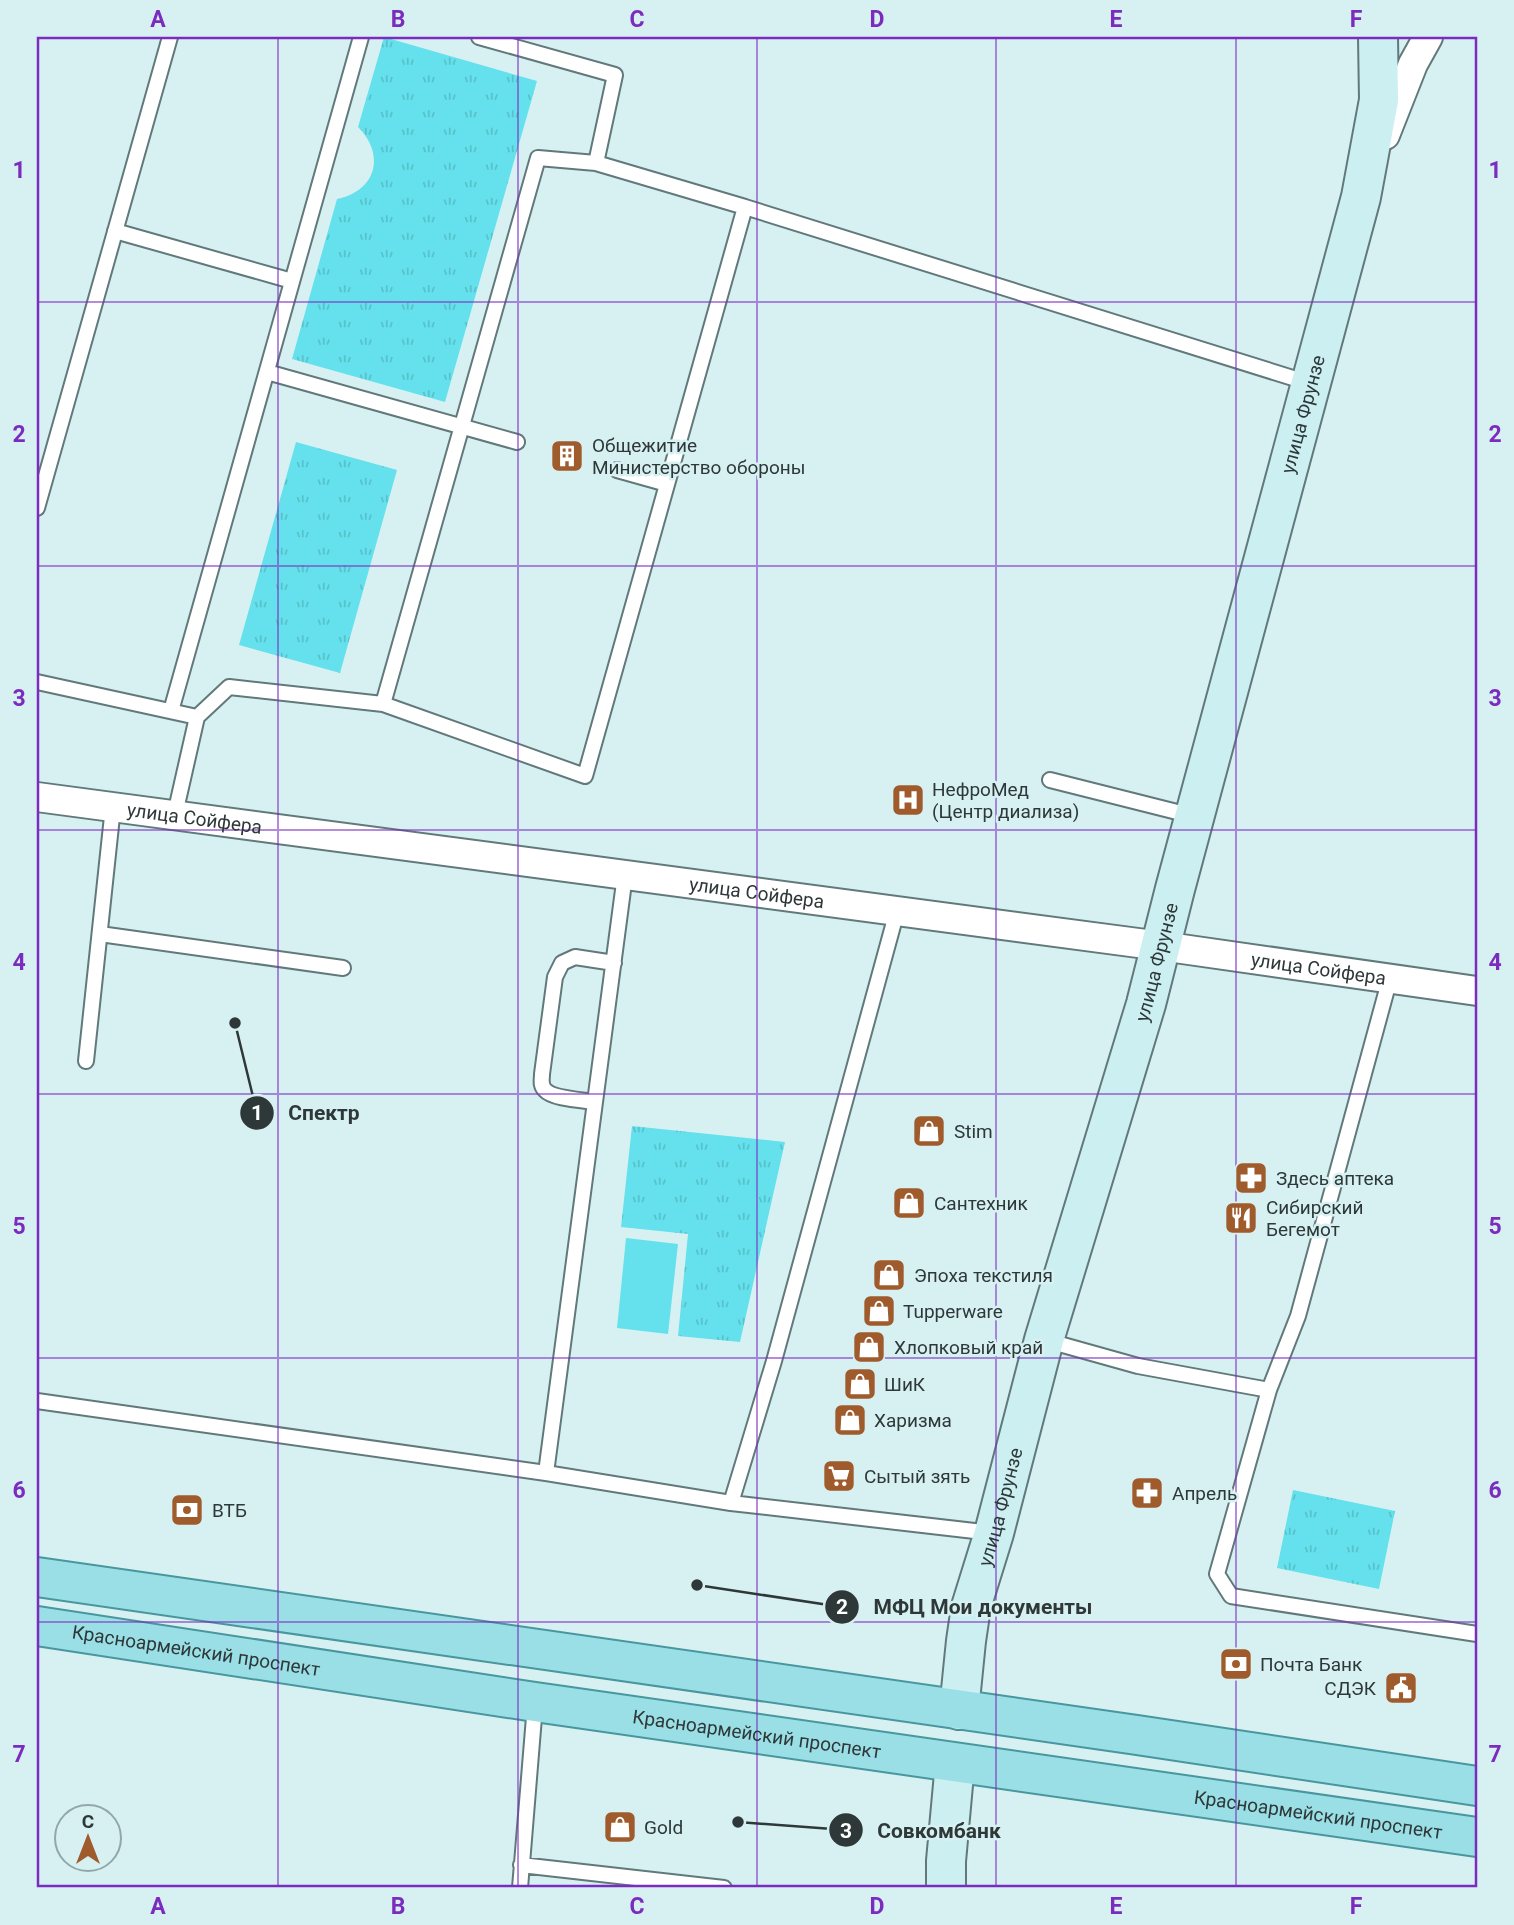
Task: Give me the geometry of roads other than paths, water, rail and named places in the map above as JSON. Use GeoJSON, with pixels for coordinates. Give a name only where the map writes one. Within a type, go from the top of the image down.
{"type":"FeatureCollection","features":[{"type":"Feature","properties":{"kind":"main road"},"geometry":{"type":"LineString","coordinates":[[37,1577],[1477,1786]]}},
{"type":"Feature","properties":{"kind":"main road","name":"Красноармейский проспект"},"geometry":{"type":"LineString","coordinates":[[37,1626],[535,1702],[1477,1837]]}},
{"type":"Feature","properties":{"kind":"main road","name":"улица Фрунзе"},"geometry":{"type":"LineString","coordinates":[[955,1763],[959,1710]]}},
{"type":"Feature","properties":{"kind":"street","name":"улица Фрунзе"},"geometry":{"type":"LineString","coordinates":[[959,1710],[971,1607],[994,1533],[1044,1340],[1146,1004],[1362,197],[1379,100],[1378,37]]}},
{"type":"Feature","properties":{"kind":"street"},"geometry":{"type":"LineString","coordinates":[[1362,197],[1413,64],[1428,37]]}},
{"type":"Feature","properties":{"kind":"street","name":"улица Сойфера"},"geometry":{"type":"LineString","coordinates":[[37,797],[1161,946],[1477,991]]}},
{"type":"Feature","properties":{"kind":"street","name":"улица Фрунзе"},"geometry":{"type":"LineString","coordinates":[[946,1888],[955,1763]]}},
{"type":"Feature","properties":{"kind":"lane"},"geometry":{"type":"LineString","coordinates":[[37,508],[170,37]]}},
{"type":"Feature","properties":{"kind":"lane"},"geometry":{"type":"LineString","coordinates":[[171,711],[361,37]]}},
{"type":"Feature","properties":{"kind":"lane"},"geometry":{"type":"LineString","coordinates":[[488,38],[615,75],[596,163]]}},
{"type":"Feature","properties":{"kind":"lane"},"geometry":{"type":"LineString","coordinates":[[383,704],[538,158],[596,163],[1311,384]]}},
{"type":"Feature","properties":{"kind":"lane"},"geometry":{"type":"LineString","coordinates":[[175,814],[197,717],[229,687],[383,704],[585,776],[745,207]]}},
{"type":"Feature","properties":{"kind":"lane"},"geometry":{"type":"LineString","coordinates":[[115,231],[292,281]]}},
{"type":"Feature","properties":{"kind":"lane"},"geometry":{"type":"LineString","coordinates":[[267,372],[517,442]]}},
{"type":"Feature","properties":{"kind":"lane"},"geometry":{"type":"LineString","coordinates":[[617,470],[667,484]]}},
{"type":"Feature","properties":{"kind":"lane"},"geometry":{"type":"LineString","coordinates":[[37,682],[197,717]]}},
{"type":"Feature","properties":{"kind":"lane"},"geometry":{"type":"LineString","coordinates":[[1051,780],[1195,817]]}},
{"type":"Feature","properties":{"kind":"lane"},"geometry":{"type":"LineString","coordinates":[[86,1061],[113,807]]}},
{"type":"Feature","properties":{"kind":"lane"},"geometry":{"type":"LineString","coordinates":[[546,1472],[625,875]]}},
{"type":"Feature","properties":{"kind":"lane"},"geometry":{"type":"LineString","coordinates":[[731,1503],[774,1361],[897,911]]}},
{"type":"Feature","properties":{"kind":"lane"},"geometry":{"type":"LineString","coordinates":[[100,934],[343,968]]}},
{"type":"Feature","properties":{"kind":"lane"},"geometry":{"type":"LineString","coordinates":[[595,1102],[553,1096],[545,1091],[541,1084],[550,1013],[555,977],[562,963],[575,957],[614,962]]}},
{"type":"Feature","properties":{"kind":"lane"},"geometry":{"type":"LineString","coordinates":[[1390,978],[1298,1316],[1269,1390],[1217,1574],[1231,1596],[1477,1634]]}},
{"type":"Feature","properties":{"kind":"lane"},"geometry":{"type":"LineString","coordinates":[[1044,1340],[1138,1366],[1269,1390]]}},
{"type":"Feature","properties":{"kind":"lane"},"geometry":{"type":"LineString","coordinates":[[37,1401],[546,1472],[731,1503],[994,1533]]}},
{"type":"Feature","properties":{"kind":"lane"},"geometry":{"type":"LineString","coordinates":[[520,1888],[535,1702]]}},
{"type":"Feature","properties":{"kind":"lane"},"geometry":{"type":"LineString","coordinates":[[521,1866],[724,1888]]}},
{"type":"Feature","properties":{"kind":"place","name":"Общежитие Министерство обороны"},"geometry":{"type":"Point","coordinates":[567,456]}},
{"type":"Feature","properties":{"kind":"place","name":"НефроМед (Центр диализа)"},"geometry":{"type":"Point","coordinates":[908,800]}},
{"type":"Feature","properties":{"kind":"place","name":"Спектр"},"geometry":{"type":"Point","coordinates":[235,1023]}},
{"type":"Feature","properties":{"kind":"place","name":"Stim"},"geometry":{"type":"Point","coordinates":[929,1131]}},
{"type":"Feature","properties":{"kind":"place","name":"Здесь аптека"},"geometry":{"type":"Point","coordinates":[1251,1178]}},
{"type":"Feature","properties":{"kind":"place","name":"Сантехник"},"geometry":{"type":"Point","coordinates":[909,1203]}},
{"type":"Feature","properties":{"kind":"place","name":"Сибирский Бегемот"},"geometry":{"type":"Point","coordinates":[1241,1218]}},
{"type":"Feature","properties":{"kind":"place","name":"Эпоха текстиля"},"geometry":{"type":"Point","coordinates":[889,1275]}},
{"type":"Feature","properties":{"kind":"place","name":"Tupperware"},"geometry":{"type":"Point","coordinates":[879,1311]}},
{"type":"Feature","properties":{"kind":"place","name":"Хлопковый край"},"geometry":{"type":"Point","coordinates":[869,1347]}},
{"type":"Feature","properties":{"kind":"place","name":"ШиК"},"geometry":{"type":"Point","coordinates":[860,1384]}},
{"type":"Feature","properties":{"kind":"place","name":"Харизма"},"geometry":{"type":"Point","coordinates":[850,1420]}},
{"type":"Feature","properties":{"kind":"place","name":"Сытый зять"},"geometry":{"type":"Point","coordinates":[839,1476]}},
{"type":"Feature","properties":{"kind":"place","name":"Апрель"},"geometry":{"type":"Point","coordinates":[1147,1493]}},
{"type":"Feature","properties":{"kind":"place","name":"ВТБ"},"geometry":{"type":"Point","coordinates":[187,1510]}},
{"type":"Feature","properties":{"kind":"place","name":"МФЦ Мои документы"},"geometry":{"type":"Point","coordinates":[697,1585]}},
{"type":"Feature","properties":{"kind":"place","name":"Почта Банк"},"geometry":{"type":"Point","coordinates":[1236,1664]}},
{"type":"Feature","properties":{"kind":"place","name":"СДЭК"},"geometry":{"type":"Point","coordinates":[1401,1688]}},
{"type":"Feature","properties":{"kind":"place","name":"Совкомбанк"},"geometry":{"type":"Point","coordinates":[738,1822]}},
{"type":"Feature","properties":{"kind":"place","name":"Gold"},"geometry":{"type":"Point","coordinates":[620,1827]}}]}
